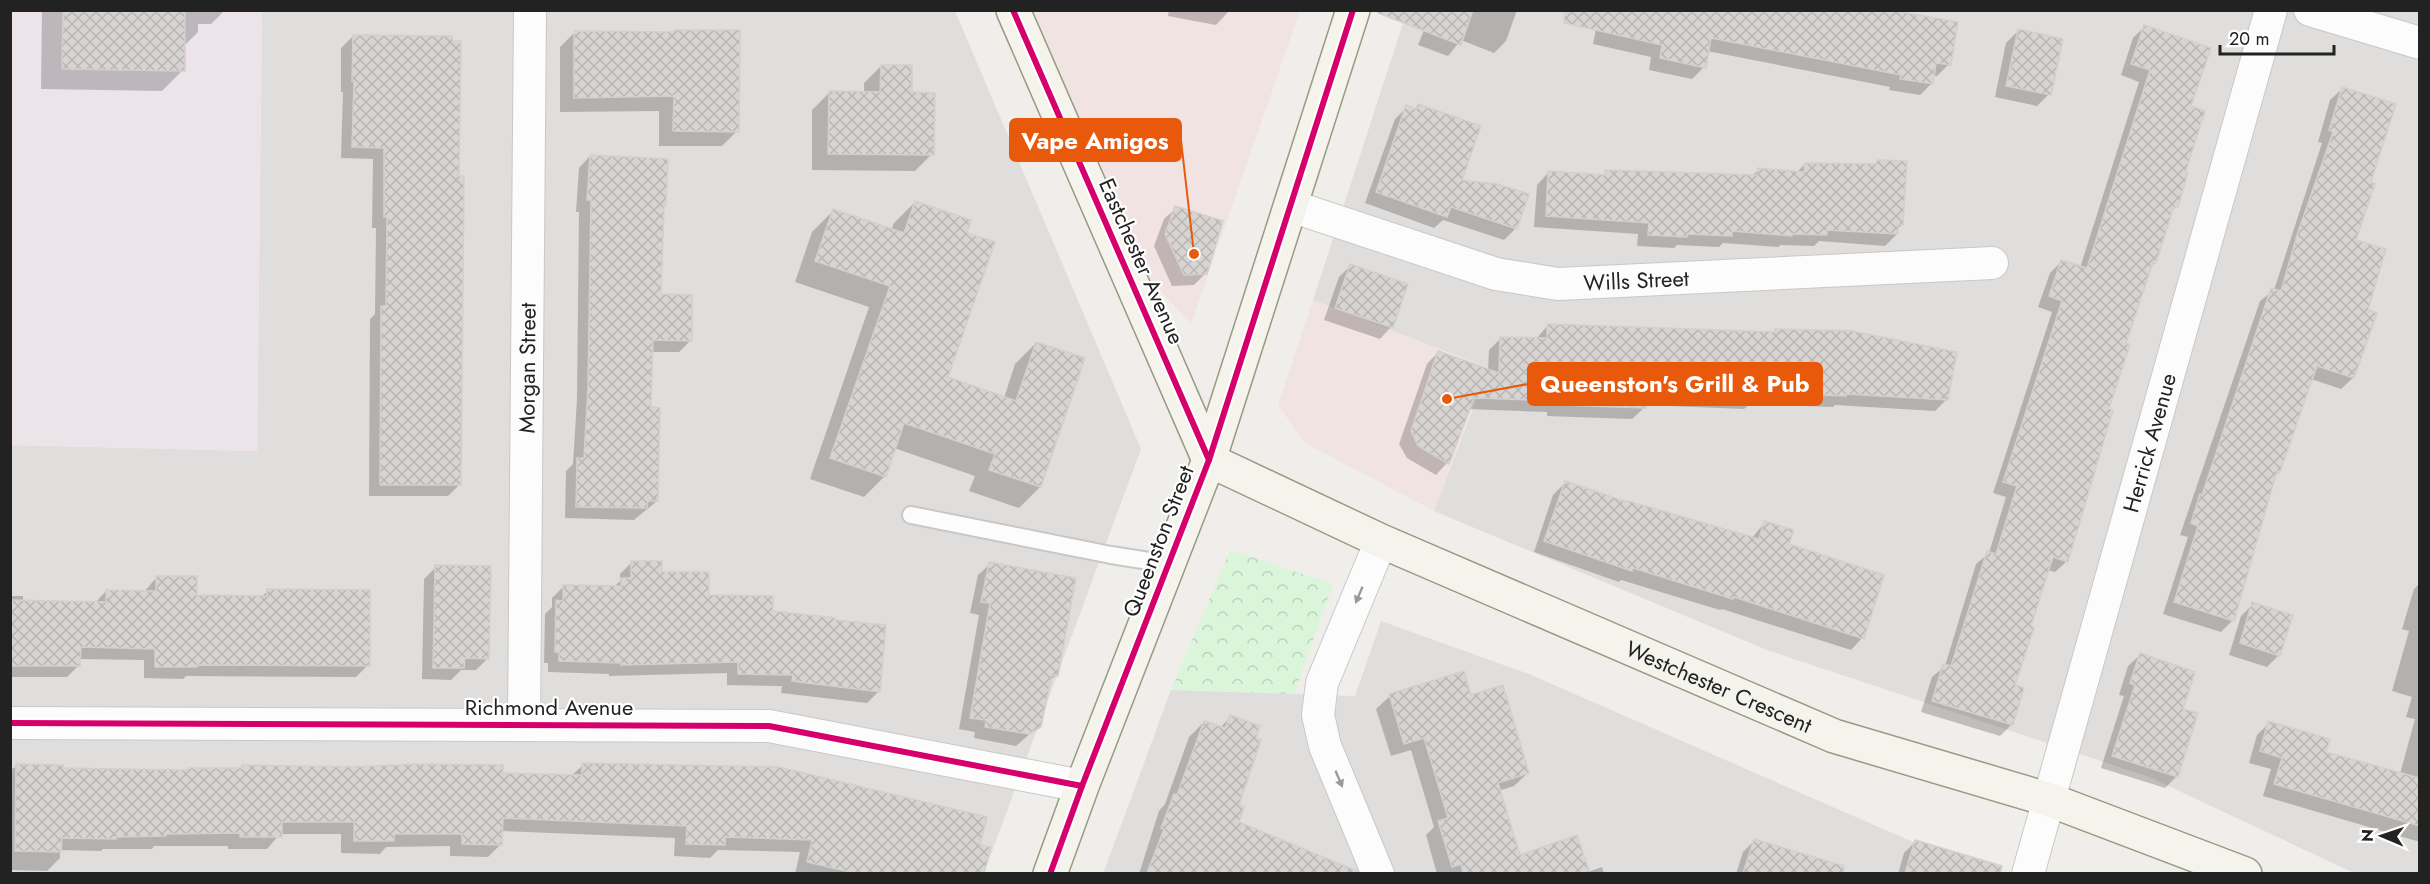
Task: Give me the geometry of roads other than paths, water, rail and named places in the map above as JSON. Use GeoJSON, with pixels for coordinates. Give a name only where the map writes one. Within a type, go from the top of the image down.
{"type":"FeatureCollection","features":[{"type":"Feature","properties":{"kind":"main road","name":"Eastchester Avenue"},"geometry":{"type":"LineString","coordinates":[[1013,10],[1209,460]]}},
{"type":"Feature","properties":{"kind":"main road","name":"Queenston Street"},"geometry":{"type":"LineString","coordinates":[[1050,873],[1209,460],[1353,10]]}},
{"type":"Feature","properties":{"kind":"main road","name":"Westchester Crescent"},"geometry":{"type":"LineString","coordinates":[[1209,460],[1381,541],[1834,736],[2050,800],[2245,873]]}},
{"type":"Feature","properties":{"kind":"street","name":"Morgan Street"},"geometry":{"type":"LineString","coordinates":[[524,725],[530,10]]}},
{"type":"Feature","properties":{"kind":"street","name":"Herrick Avenue"},"geometry":{"type":"LineString","coordinates":[[2028,873],[2271,10]]}},
{"type":"Feature","properties":{"kind":"street"},"geometry":{"type":"LineString","coordinates":[[2310,10],[2420,43]]}},
{"type":"Feature","properties":{"kind":"street","name":"Wills Street"},"geometry":{"type":"LineString","coordinates":[[1291,206],[1496,274],[1558,284],[1992,263]]}},
{"type":"Feature","properties":{"kind":"street"},"geometry":{"type":"LineString","coordinates":[[1378,873],[1325,746],[1318,715],[1322,683],[1381,541]]}},
{"type":"Feature","properties":{"kind":"street","name":"Richmond Avenue"},"geometry":{"type":"LineString","coordinates":[[10,723],[769,726],[1082,786]]}},
{"type":"Feature","properties":{"kind":"lane"},"geometry":{"type":"LineString","coordinates":[[910,515],[1168,564]]}},
{"type":"Feature","properties":{"kind":"place","name":"Vape Amigos"},"geometry":{"type":"Point","coordinates":[1194,254]}},
{"type":"Feature","properties":{"kind":"place","name":"Queenston's Grill & Pub"},"geometry":{"type":"Point","coordinates":[1447,399]}}]}
